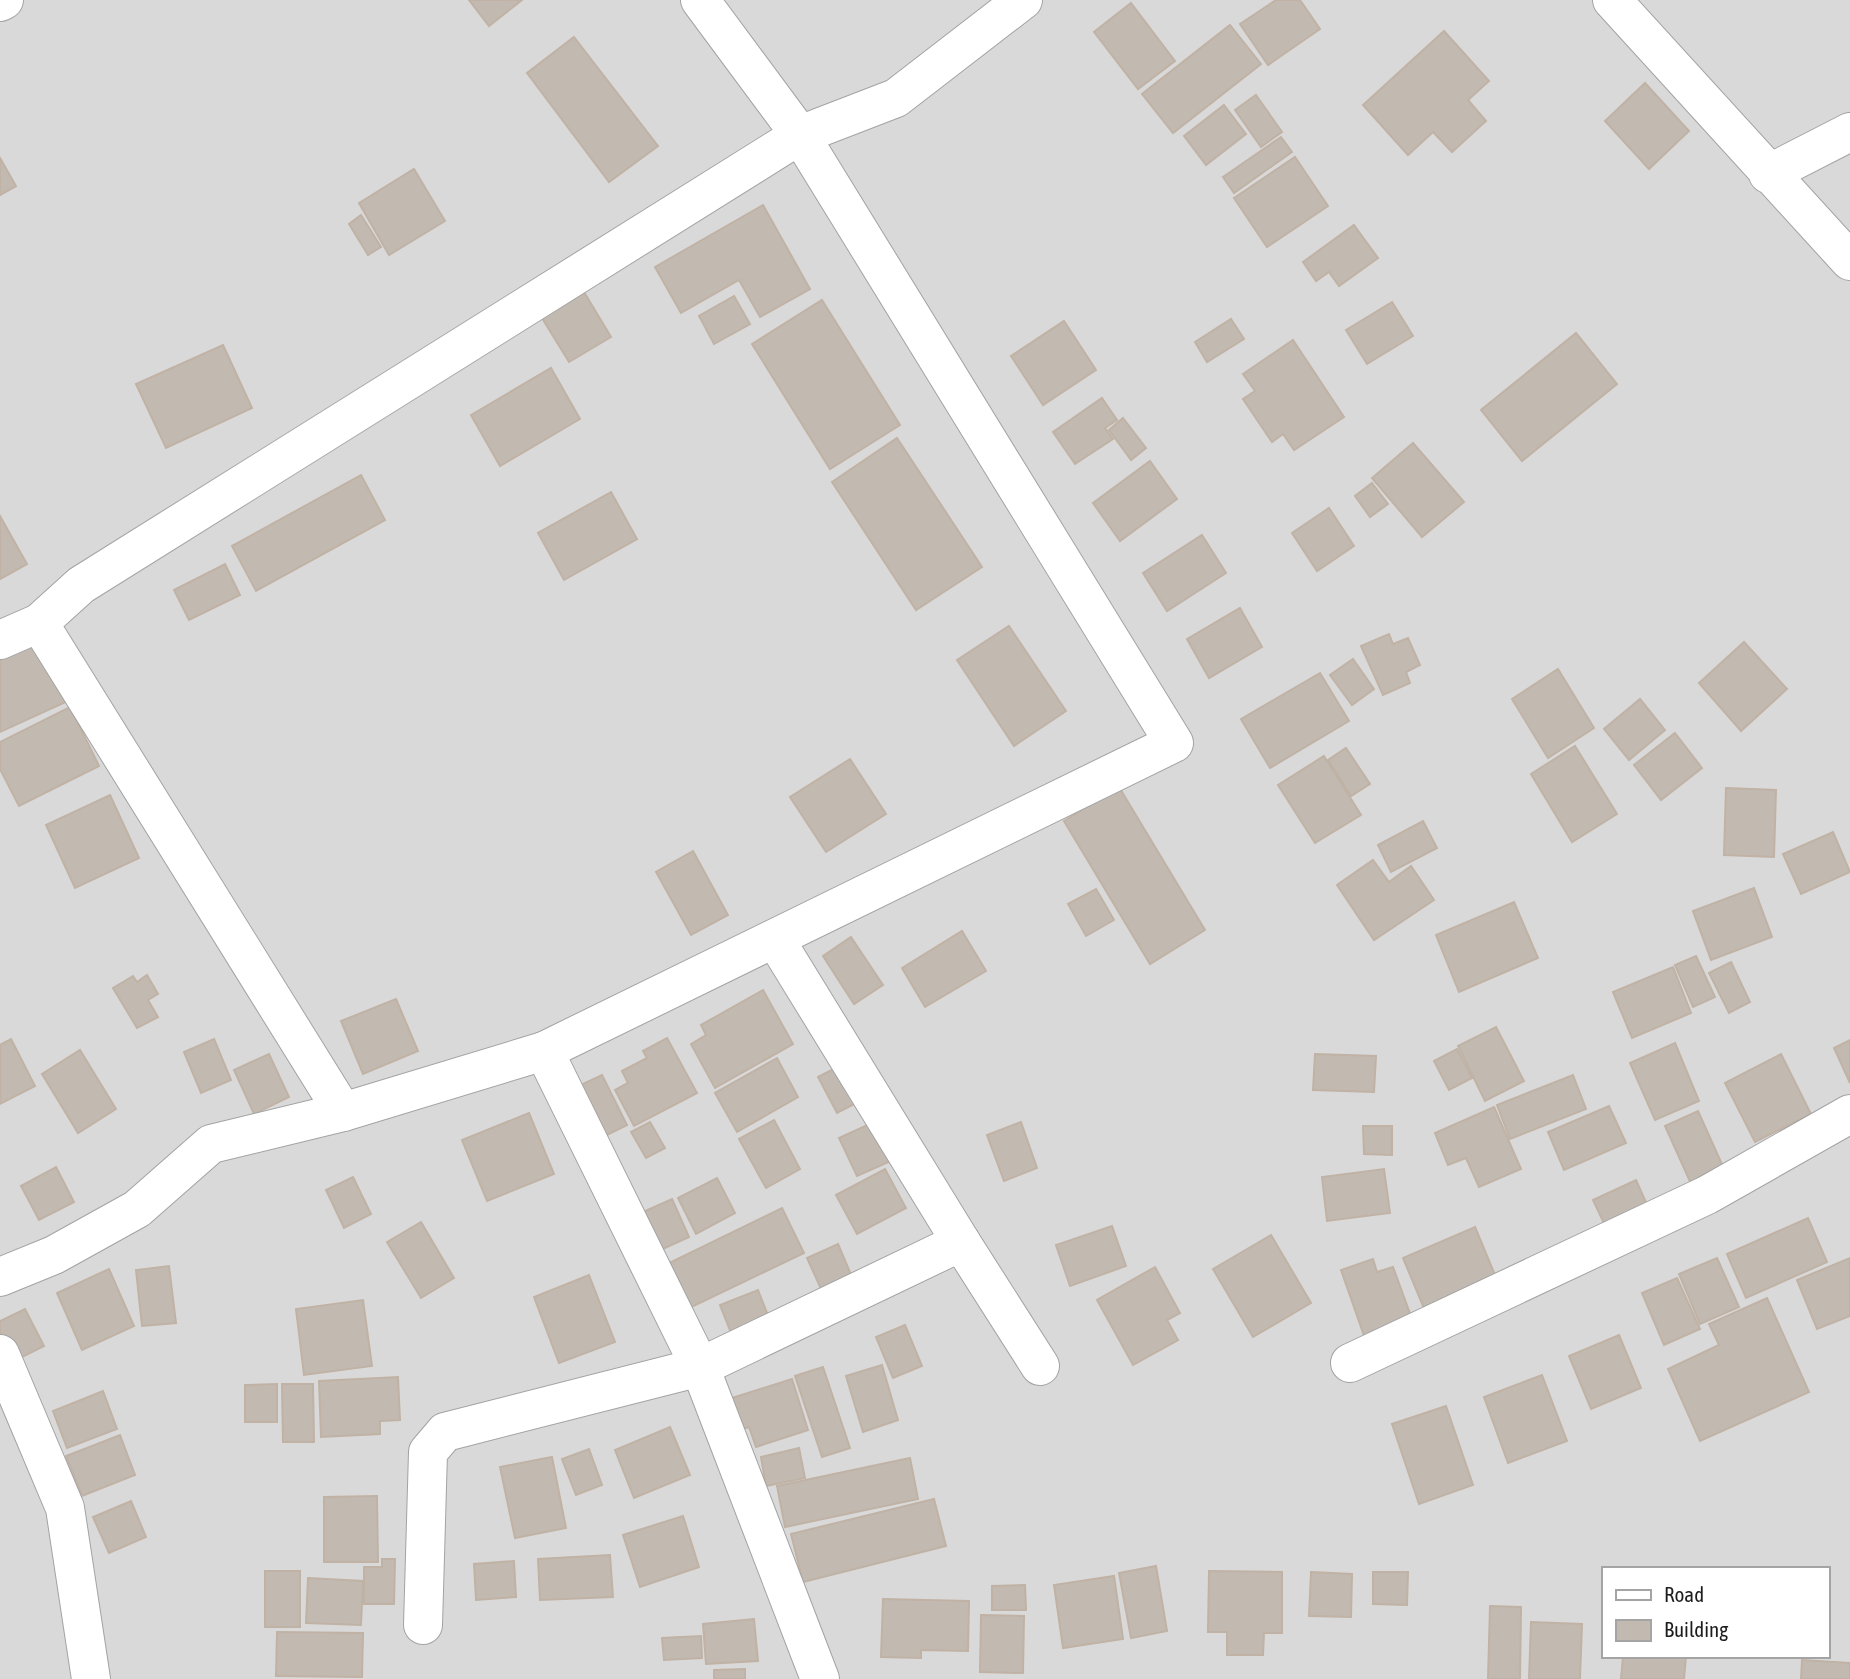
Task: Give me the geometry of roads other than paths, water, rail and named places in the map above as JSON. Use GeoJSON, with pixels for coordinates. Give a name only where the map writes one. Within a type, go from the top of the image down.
{"type":"FeatureCollection","features":[{"type":"Feature","properties":{"kind":"street"},"geometry":{"type":"LineString","coordinates":[[0,1277],[54,1255],[137,1209],[211,1144],[342,1112],[544,1051],[1174,743],[800,135],[700,0]]}},
{"type":"Feature","properties":{"kind":"street"},"geometry":{"type":"LineString","coordinates":[[0,640],[39,623],[81,585],[800,135],[896,98],[1023,0]]}},
{"type":"Feature","properties":{"kind":"street"},"geometry":{"type":"LineString","coordinates":[[1612,0],[1850,261]]}},
{"type":"Feature","properties":{"kind":"street"},"geometry":{"type":"LineString","coordinates":[[1768,174],[1850,132]]}},
{"type":"Feature","properties":{"kind":"street"},"geometry":{"type":"LineString","coordinates":[[39,623],[342,1112]]}},
{"type":"Feature","properties":{"kind":"street"},"geometry":{"type":"LineString","coordinates":[[775,939],[1040,1366]]}},
{"type":"Feature","properties":{"kind":"street"},"geometry":{"type":"LineString","coordinates":[[544,1051],[700,1367],[819,1679],[832,1679]]}},
{"type":"Feature","properties":{"kind":"street"},"geometry":{"type":"LineString","coordinates":[[1350,1363],[1707,1195],[1850,1114]]}},
{"type":"Feature","properties":{"kind":"street"},"geometry":{"type":"LineString","coordinates":[[423,1625],[428,1452],[446,1432],[700,1367],[961,1242]]}},
{"type":"Feature","properties":{"kind":"street"},"geometry":{"type":"LineString","coordinates":[[0,1354],[65,1508],[91,1679]]}}]}
